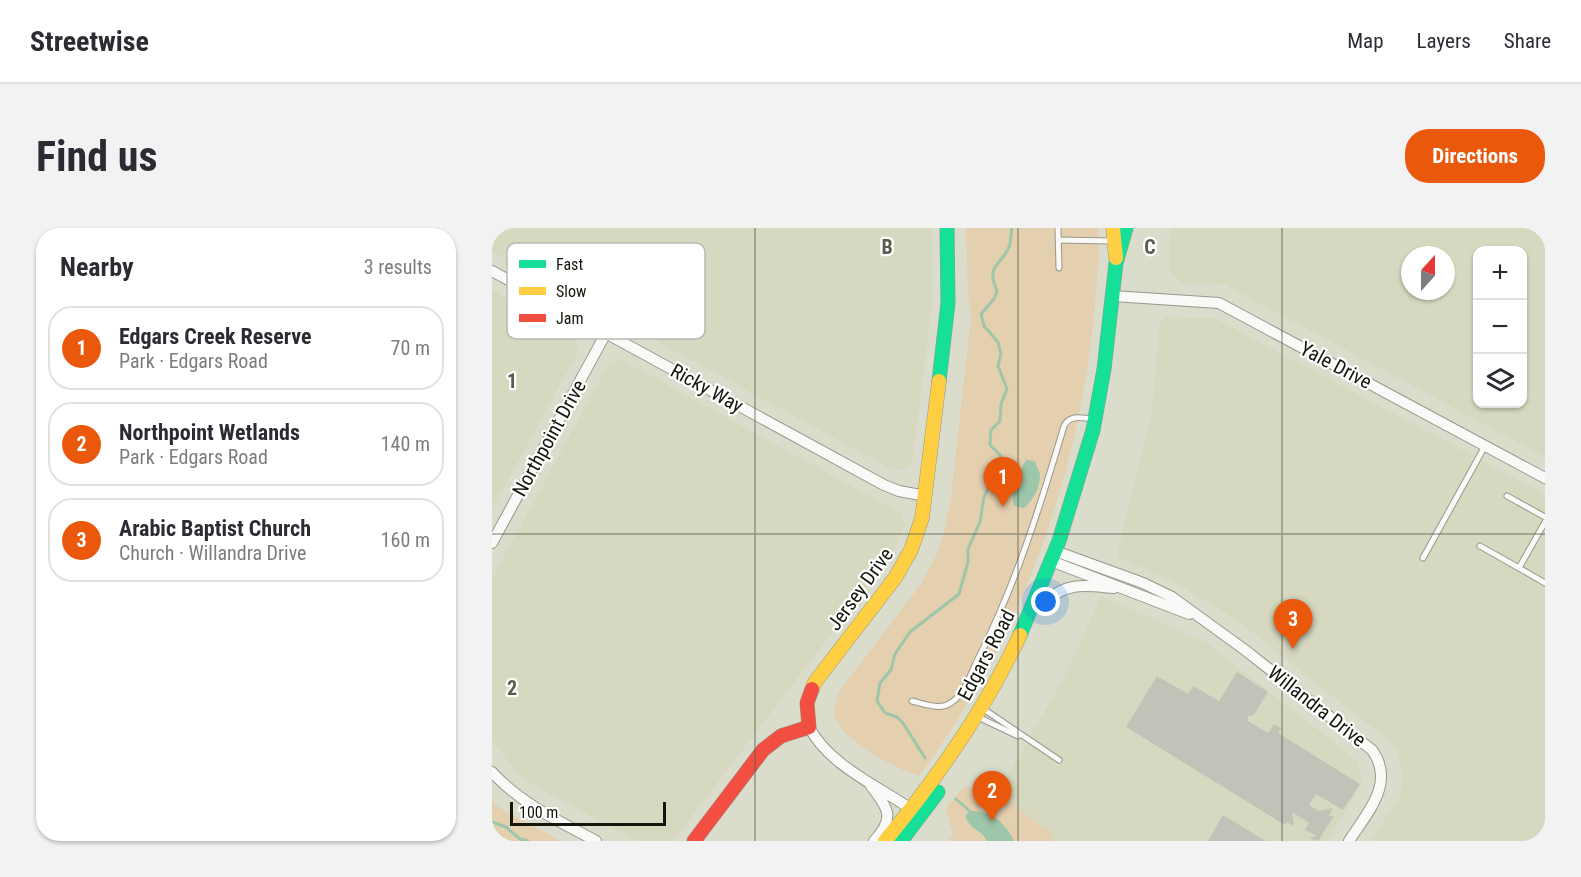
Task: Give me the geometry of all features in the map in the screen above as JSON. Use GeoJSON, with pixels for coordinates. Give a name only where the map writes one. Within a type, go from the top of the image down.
{"type":"FeatureCollection","features":[{"type":"Feature","properties":{"kind":"main road","name":"Jersey Drive"},"geometry":{"type":"LineString","coordinates":[[809,727],[807,715],[810,692],[815,682],[904,564],[918,531],[926,496],[948,303],[947,228]]}},
{"type":"Feature","properties":{"kind":"main road","name":"Edgars Road"},"geometry":{"type":"LineString","coordinates":[[1116,261],[1126,228]]}},
{"type":"Feature","properties":{"kind":"main road","name":"Edgars Road"},"geometry":{"type":"LineString","coordinates":[[901,841],[942,770],[983,714],[1022,654],[1047,601],[1094,425],[1106,362],[1116,261],[1113,235]]}},
{"type":"Feature","properties":{"kind":"main road","name":"Edgars Road"},"geometry":{"type":"LineString","coordinates":[[983,714],[1058,558]]}},
{"type":"Feature","properties":{"kind":"main road"},"geometry":{"type":"LineString","coordinates":[[694,841],[763,750],[782,736],[809,727]]}},
{"type":"Feature","properties":{"kind":"main road","name":"Edgars Road"},"geometry":{"type":"LineString","coordinates":[[885,841],[914,815]]}},
{"type":"Feature","properties":{"kind":"street","name":"Ricky Way"},"geometry":{"type":"LineString","coordinates":[[492,271],[507,279]]}},
{"type":"Feature","properties":{"kind":"street","name":"Yale Drive"},"geometry":{"type":"LineString","coordinates":[[1113,296],[1219,303],[1545,478]]}},
{"type":"Feature","properties":{"kind":"street","name":"Northpoint Drive"},"geometry":{"type":"LineString","coordinates":[[492,543],[603,339]]}},
{"type":"Feature","properties":{"kind":"street","name":"Ricky Way"},"geometry":{"type":"LineString","coordinates":[[617,339],[884,485],[899,491],[926,496]]}},
{"type":"Feature","properties":{"kind":"street","name":"Willandra Drive"},"geometry":{"type":"LineString","coordinates":[[1058,558],[1124,588],[1209,622]]}},
{"type":"Feature","properties":{"kind":"street","name":"Willandra Drive"},"geometry":{"type":"LineString","coordinates":[[1058,558],[1143,583],[1172,597],[1209,622],[1362,741],[1378,759],[1382,774],[1379,791],[1349,841]]}},
{"type":"Feature","properties":{"kind":"street"},"geometry":{"type":"LineString","coordinates":[[1047,601],[1057,592],[1073,586],[1124,588]]}},
{"type":"Feature","properties":{"kind":"street"},"geometry":{"type":"LineString","coordinates":[[809,727],[823,748],[914,815]]}},
{"type":"Feature","properties":{"kind":"street"},"geometry":{"type":"LineString","coordinates":[[492,772],[507,789],[522,800],[596,841]]}},
{"type":"Feature","properties":{"kind":"street"},"geometry":{"type":"LineString","coordinates":[[870,783],[888,810],[886,826],[874,841]]}},
{"type":"Feature","properties":{"kind":"lane"},"geometry":{"type":"LineString","coordinates":[[1058,228],[1059,268]]}},
{"type":"Feature","properties":{"kind":"lane"},"geometry":{"type":"LineString","coordinates":[[1059,240],[1113,235]]}},
{"type":"Feature","properties":{"kind":"lane"},"geometry":{"type":"LineString","coordinates":[[912,701],[945,707],[954,701],[966,684],[1005,603],[1020,564],[1038,515],[1067,420],[1079,417],[1094,425]]}},
{"type":"Feature","properties":{"kind":"lane"},"geometry":{"type":"LineString","coordinates":[[1423,558],[1485,446]]}},
{"type":"Feature","properties":{"kind":"lane"},"geometry":{"type":"LineString","coordinates":[[1507,496],[1545,517]]}},
{"type":"Feature","properties":{"kind":"lane"},"geometry":{"type":"LineString","coordinates":[[1519,568],[1545,522]]}},
{"type":"Feature","properties":{"kind":"lane"},"geometry":{"type":"LineString","coordinates":[[1480,546],[1545,583]]}},
{"type":"Feature","properties":{"kind":"lane"},"geometry":{"type":"LineString","coordinates":[[983,714],[1028,740]]}},
{"type":"Feature","properties":{"kind":"lane"},"geometry":{"type":"LineString","coordinates":[[983,714],[1059,760]]}},
{"type":"Feature","properties":{"kind":"shaded area"},"geometry":{"type":"Polygon","coordinates":[[[492,228],[931,228],[932,301],[911,465],[904,469],[893,470],[653,339],[705,339],[705,243],[507,243],[507,259],[492,251],[492,228]]]}},
{"type":"Feature","properties":{"kind":"shaded area"},"geometry":{"type":"Polygon","coordinates":[[[966,228],[1099,228],[1095,302],[1086,375],[1072,446],[1052,516],[1027,585],[996,651],[960,715],[919,776],[882,760],[853,740],[837,722],[835,707],[841,689],[921,584],[943,537],[951,498],[971,318],[966,228]]]}},
{"type":"Feature","properties":{"kind":"shaded area"},"geometry":{"type":"Polygon","coordinates":[[[1170,228],[1545,228],[1545,457],[1224,284],[1182,283],[1169,270],[1170,228]]]}},
{"type":"Feature","properties":{"kind":"shaded area"},"geometry":{"type":"Polygon","coordinates":[[[492,290],[507,298],[507,339],[576,339],[579,350],[492,509],[492,290]]]}},
{"type":"Feature","properties":{"kind":"shaded area"},"geometry":{"type":"Polygon","coordinates":[[[1166,317],[1214,318],[1545,494],[1545,841],[1370,841],[1399,798],[1402,785],[1399,756],[1392,743],[1241,623],[1181,586],[1117,556],[1151,418],[1160,322],[1166,317]]]}},
{"type":"Feature","properties":{"kind":"shaded area"},"geometry":{"type":"Polygon","coordinates":[[[622,360],[900,513],[904,524],[895,548],[886,562],[673,841],[637,841],[533,785],[520,776],[492,740],[492,579],[608,365],[622,360]]]}},
{"type":"Feature","properties":{"kind":"shaded area"},"geometry":{"type":"Polygon","coordinates":[[[1026,460],[1035,461],[1040,476],[1035,494],[1024,508],[1014,506],[1013,494],[1026,460]]]}},
{"type":"Feature","properties":{"kind":"shaded area"},"geometry":{"type":"Polygon","coordinates":[[[1101,596],[1207,643],[1358,763],[1362,783],[1328,841],[1055,841],[1051,834],[998,792],[1066,674],[1101,596]]]}},
{"type":"Feature","properties":{"kind":"shaded area"},"geometry":{"type":"Polygon","coordinates":[[[965,785],[987,801],[998,792],[1051,834],[1055,841],[948,841],[953,835],[946,808],[965,785]]]}},
{"type":"Feature","properties":{"kind":"shaded area"},"geometry":{"type":"Polygon","coordinates":[[[492,799],[498,807],[561,841],[492,841],[492,799]]]}},
{"type":"Feature","properties":{"kind":"shaded area"},"geometry":{"type":"Polygon","coordinates":[[[970,811],[991,815],[997,819],[1014,841],[987,841],[973,828],[965,816],[970,811]]]}},
{"type":"Feature","properties":{"kind":"building"},"geometry":{"type":"Polygon","coordinates":[[[1237,672],[1268,692],[1254,715],[1248,716],[1248,721],[1268,733],[1274,724],[1281,728],[1278,733],[1360,784],[1343,810],[1316,794],[1309,805],[1319,811],[1333,808],[1329,816],[1334,816],[1318,841],[1309,838],[1317,836],[1305,830],[1309,823],[1292,812],[1294,826],[1287,822],[1285,825],[1126,727],[1157,676],[1188,694],[1193,686],[1219,701],[1237,672]]]}},
{"type":"Feature","properties":{"kind":"building"},"geometry":{"type":"Polygon","coordinates":[[[1223,815],[1266,841],[1208,841],[1223,815]]]}},
{"type":"Feature","properties":{"kind":"waterway"},"geometry":{"type":"LineString","coordinates":[[925,758],[903,723],[897,717],[885,713],[877,701],[880,683],[891,670],[895,654],[910,632],[959,594],[968,562],[968,549],[980,522],[984,497],[989,486],[999,477],[1005,464],[990,445],[991,430],[1000,421],[1001,404],[1007,389],[998,366],[1001,354],[998,342],[984,326],[981,314],[994,299],[997,291],[994,270],[1009,247],[1012,228]]}},
{"type":"Feature","properties":{"kind":"waterway"},"geometry":{"type":"LineString","coordinates":[[956,799],[973,814]]}},
{"type":"Feature","properties":{"kind":"waterway"},"geometry":{"type":"LineString","coordinates":[[492,822],[506,827],[520,839],[528,841]]}},
{"type":"Feature","properties":{"kind":"traffic: fast"},"geometry":{"type":"LineString","coordinates":[[939,381],[948,303],[947,228]]}},
{"type":"Feature","properties":{"kind":"traffic: fast"},"geometry":{"type":"LineString","coordinates":[[1020,635],[1059,541],[1093,430],[1104,369],[1116,263],[1126,228]]}},
{"type":"Feature","properties":{"kind":"traffic: fast"},"geometry":{"type":"LineString","coordinates":[[901,841],[938,792]]}},
{"type":"Feature","properties":{"kind":"traffic: slow"},"geometry":{"type":"LineString","coordinates":[[1113,228],[1116,258]]}},
{"type":"Feature","properties":{"kind":"traffic: slow"},"geometry":{"type":"LineString","coordinates":[[812,689],[895,578],[911,550],[922,518],[939,381]]}},
{"type":"Feature","properties":{"kind":"traffic: slow"},"geometry":{"type":"LineString","coordinates":[[885,841],[924,792],[959,742],[992,690],[1020,635]]}},
{"type":"Feature","properties":{"kind":"traffic: jam"},"geometry":{"type":"LineString","coordinates":[[694,841],[763,750],[781,736],[809,727],[807,703],[812,689]]}},
{"type":"Feature","properties":{"kind":"place","name":"Edgars Creek Reserve"},"geometry":{"type":"Point","coordinates":[1003,507]}},
{"type":"Feature","properties":{"kind":"place","name":"Arabic Baptist Church"},"geometry":{"type":"Point","coordinates":[1293,649]}},
{"type":"Feature","properties":{"kind":"place","name":"Northpoint Wetlands"},"geometry":{"type":"Point","coordinates":[992,821]}}]}
